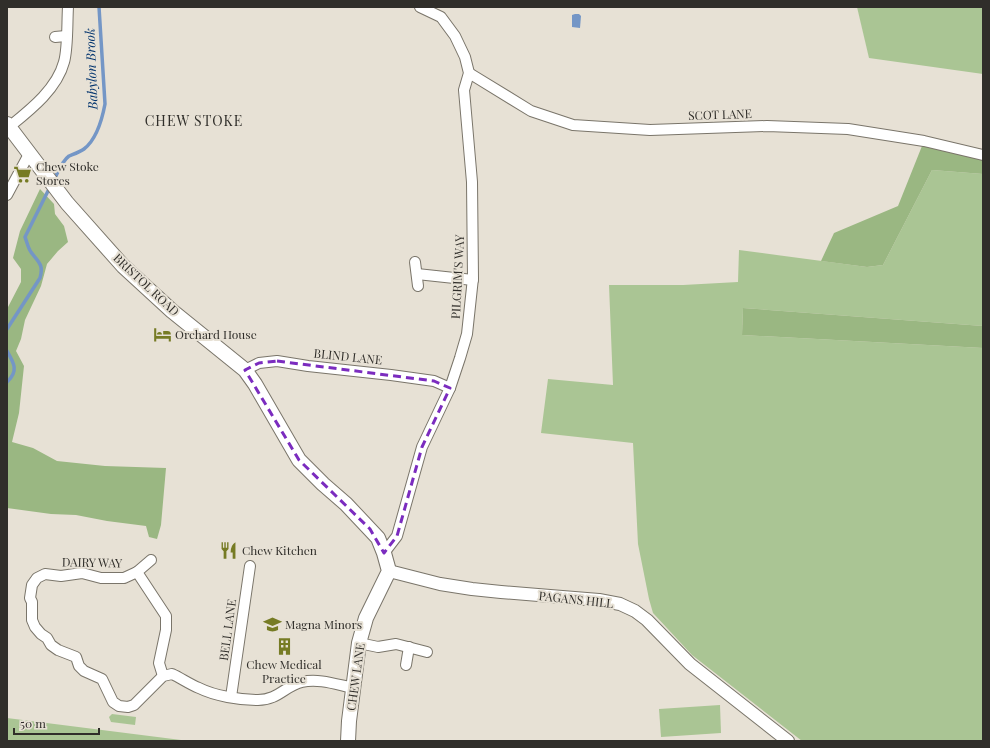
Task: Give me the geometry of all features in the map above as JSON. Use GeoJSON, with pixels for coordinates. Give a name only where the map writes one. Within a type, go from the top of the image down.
{"type":"FeatureCollection","features":[{"type":"Feature","properties":{"kind":"main road","name":"BRISTOL ROAD"},"geometry":{"type":"LineString","coordinates":[[8,126],[57,190],[123,266],[183,320],[244,370],[255,384],[299,460],[346,504],[378,538],[389,571]]}},
{"type":"Feature","properties":{"kind":"main road","name":"CHEW LANE"},"geometry":{"type":"LineString","coordinates":[[348,741],[349,721],[359,643],[366,618],[389,571]]}},
{"type":"Feature","properties":{"kind":"street"},"geometry":{"type":"LineString","coordinates":[[8,126],[30,110],[50,88],[60,74],[65,58],[68,7]]}},
{"type":"Feature","properties":{"kind":"street","name":"PILGRIM'S WAY"},"geometry":{"type":"LineString","coordinates":[[384,553],[397,536],[422,447],[450,388],[467,334],[473,280],[472,182],[464,90],[469,74],[465,57],[455,36],[441,17],[420,7]]}},
{"type":"Feature","properties":{"kind":"street"},"geometry":{"type":"LineString","coordinates":[[55,37],[66,36]]}},
{"type":"Feature","properties":{"kind":"street","name":"SCOT LANE"},"geometry":{"type":"LineString","coordinates":[[469,74],[531,111],[573,125],[650,130],[767,126],[848,129],[924,141],[983,155]]}},
{"type":"Feature","properties":{"kind":"street"},"geometry":{"type":"LineString","coordinates":[[7,196],[29,154]]}},
{"type":"Feature","properties":{"kind":"street"},"geometry":{"type":"LineString","coordinates":[[415,262],[418,286]]}},
{"type":"Feature","properties":{"kind":"street"},"geometry":{"type":"LineString","coordinates":[[417,274],[473,280]]}},
{"type":"Feature","properties":{"kind":"street","name":"BLIND LANE"},"geometry":{"type":"LineString","coordinates":[[244,370],[259,363],[277,361],[434,381],[450,388]]}},
{"type":"Feature","properties":{"kind":"street","name":"DAIRY WAY"},"geometry":{"type":"LineString","coordinates":[[137,572],[166,616],[166,630],[159,663],[164,676],[134,705],[128,707],[120,706],[113,702],[102,679],[84,671],[79,666],[76,657],[58,650],[51,645],[47,638],[35,627],[32,620],[32,602],[30,598],[32,585],[37,578],[45,574],[61,576],[82,573],[101,578],[124,578],[137,572],[151,560]]}},
{"type":"Feature","properties":{"kind":"street","name":"BELL LANE"},"geometry":{"type":"LineString","coordinates":[[231,697],[250,566]]}},
{"type":"Feature","properties":{"kind":"street","name":"PAGANS HILL"},"geometry":{"type":"LineString","coordinates":[[389,571],[440,584],[466,588],[599,600],[620,604],[635,611],[647,620],[690,664],[788,741]]}},
{"type":"Feature","properties":{"kind":"street"},"geometry":{"type":"LineString","coordinates":[[359,643],[378,647],[396,644],[427,652]]}},
{"type":"Feature","properties":{"kind":"street"},"geometry":{"type":"LineString","coordinates":[[406,665],[409,647]]}},
{"type":"Feature","properties":{"kind":"street"},"geometry":{"type":"LineString","coordinates":[[164,676],[172,674],[198,688],[216,695],[258,700],[275,698],[288,688],[302,682],[321,682],[354,688]]}},
{"type":"Feature","properties":{"kind":"highlighted area"},"geometry":{"type":"Polygon","coordinates":[[[277,361],[434,381],[450,388],[422,447],[397,536],[384,553],[370,529],[299,460],[245,370],[259,363],[277,361]]]}},
{"type":"Feature","properties":{"kind":"green space"},"geometry":{"type":"Polygon","coordinates":[[[857,7],[983,7],[983,74],[869,58],[857,7]]]}},
{"type":"Feature","properties":{"kind":"green space"},"geometry":{"type":"Polygon","coordinates":[[[924,141],[983,155],[983,174],[932,170],[883,265],[867,267],[821,261],[834,233],[898,206],[924,141]]]}},
{"type":"Feature","properties":{"kind":"green space"},"geometry":{"type":"Polygon","coordinates":[[[932,170],[983,174],[983,326],[743,308],[742,335],[983,348],[983,741],[802,741],[692,655],[653,613],[638,544],[633,443],[541,433],[548,379],[613,385],[609,285],[683,285],[738,282],[739,250],[867,267],[883,265],[932,170]]]}},
{"type":"Feature","properties":{"kind":"green space"},"geometry":{"type":"Polygon","coordinates":[[[40,189],[54,204],[55,214],[64,226],[68,242],[47,264],[41,286],[25,320],[21,339],[16,351],[24,366],[19,413],[12,442],[33,448],[57,461],[105,466],[166,468],[161,525],[157,539],[149,537],[146,526],[76,515],[51,514],[7,508],[7,309],[21,282],[21,269],[13,258],[20,231],[40,189]]]}},
{"type":"Feature","properties":{"kind":"green space"},"geometry":{"type":"Polygon","coordinates":[[[743,308],[983,326],[983,348],[742,335],[743,308]]]}},
{"type":"Feature","properties":{"kind":"green space"},"geometry":{"type":"Polygon","coordinates":[[[720,705],[721,733],[661,737],[659,709],[720,705]]]}},
{"type":"Feature","properties":{"kind":"green space"},"geometry":{"type":"Polygon","coordinates":[[[112,714],[136,717],[135,725],[111,722],[109,717],[112,714]]]}},
{"type":"Feature","properties":{"kind":"green space"},"geometry":{"type":"Polygon","coordinates":[[[7,718],[189,741],[7,741],[7,718]]]}},
{"type":"Feature","properties":{"kind":"water"},"geometry":{"type":"Polygon","coordinates":[[[579,14],[581,16],[580,28],[572,27],[572,15],[579,14]]]}},
{"type":"Feature","properties":{"kind":"waterway","name":"Babylon Brook"},"geometry":{"type":"LineString","coordinates":[[54,180],[64,161],[69,156],[79,152],[89,145],[96,135],[102,116],[105,104],[99,7]]}},
{"type":"Feature","properties":{"kind":"waterway","name":"Babylon Brook"},"geometry":{"type":"LineString","coordinates":[[7,329],[40,278],[41,266],[28,247],[25,237],[50,187]]}},
{"type":"Feature","properties":{"kind":"waterway","name":"Babylon Brook"},"geometry":{"type":"LineString","coordinates":[[7,351],[12,359],[14,367],[13,374],[7,382]]}},
{"type":"Feature","properties":{"kind":"place","name":"Chew Stoke Stores"},"geometry":{"type":"Point","coordinates":[23,174]}},
{"type":"Feature","properties":{"kind":"place","name":"Orchard House"},"geometry":{"type":"Point","coordinates":[162,335]}},
{"type":"Feature","properties":{"kind":"place","name":"Chew Kitchen"},"geometry":{"type":"Point","coordinates":[229,551]}},
{"type":"Feature","properties":{"kind":"place","name":"Magna Minors"},"geometry":{"type":"Point","coordinates":[272,625]}},
{"type":"Feature","properties":{"kind":"place","name":"Chew Medical Practice"},"geometry":{"type":"Point","coordinates":[284,646]}},
{"type":"Feature","properties":{"kind":"district","name":"CHEW STOKE"},"geometry":{"type":"Point","coordinates":[194,121]}}]}
